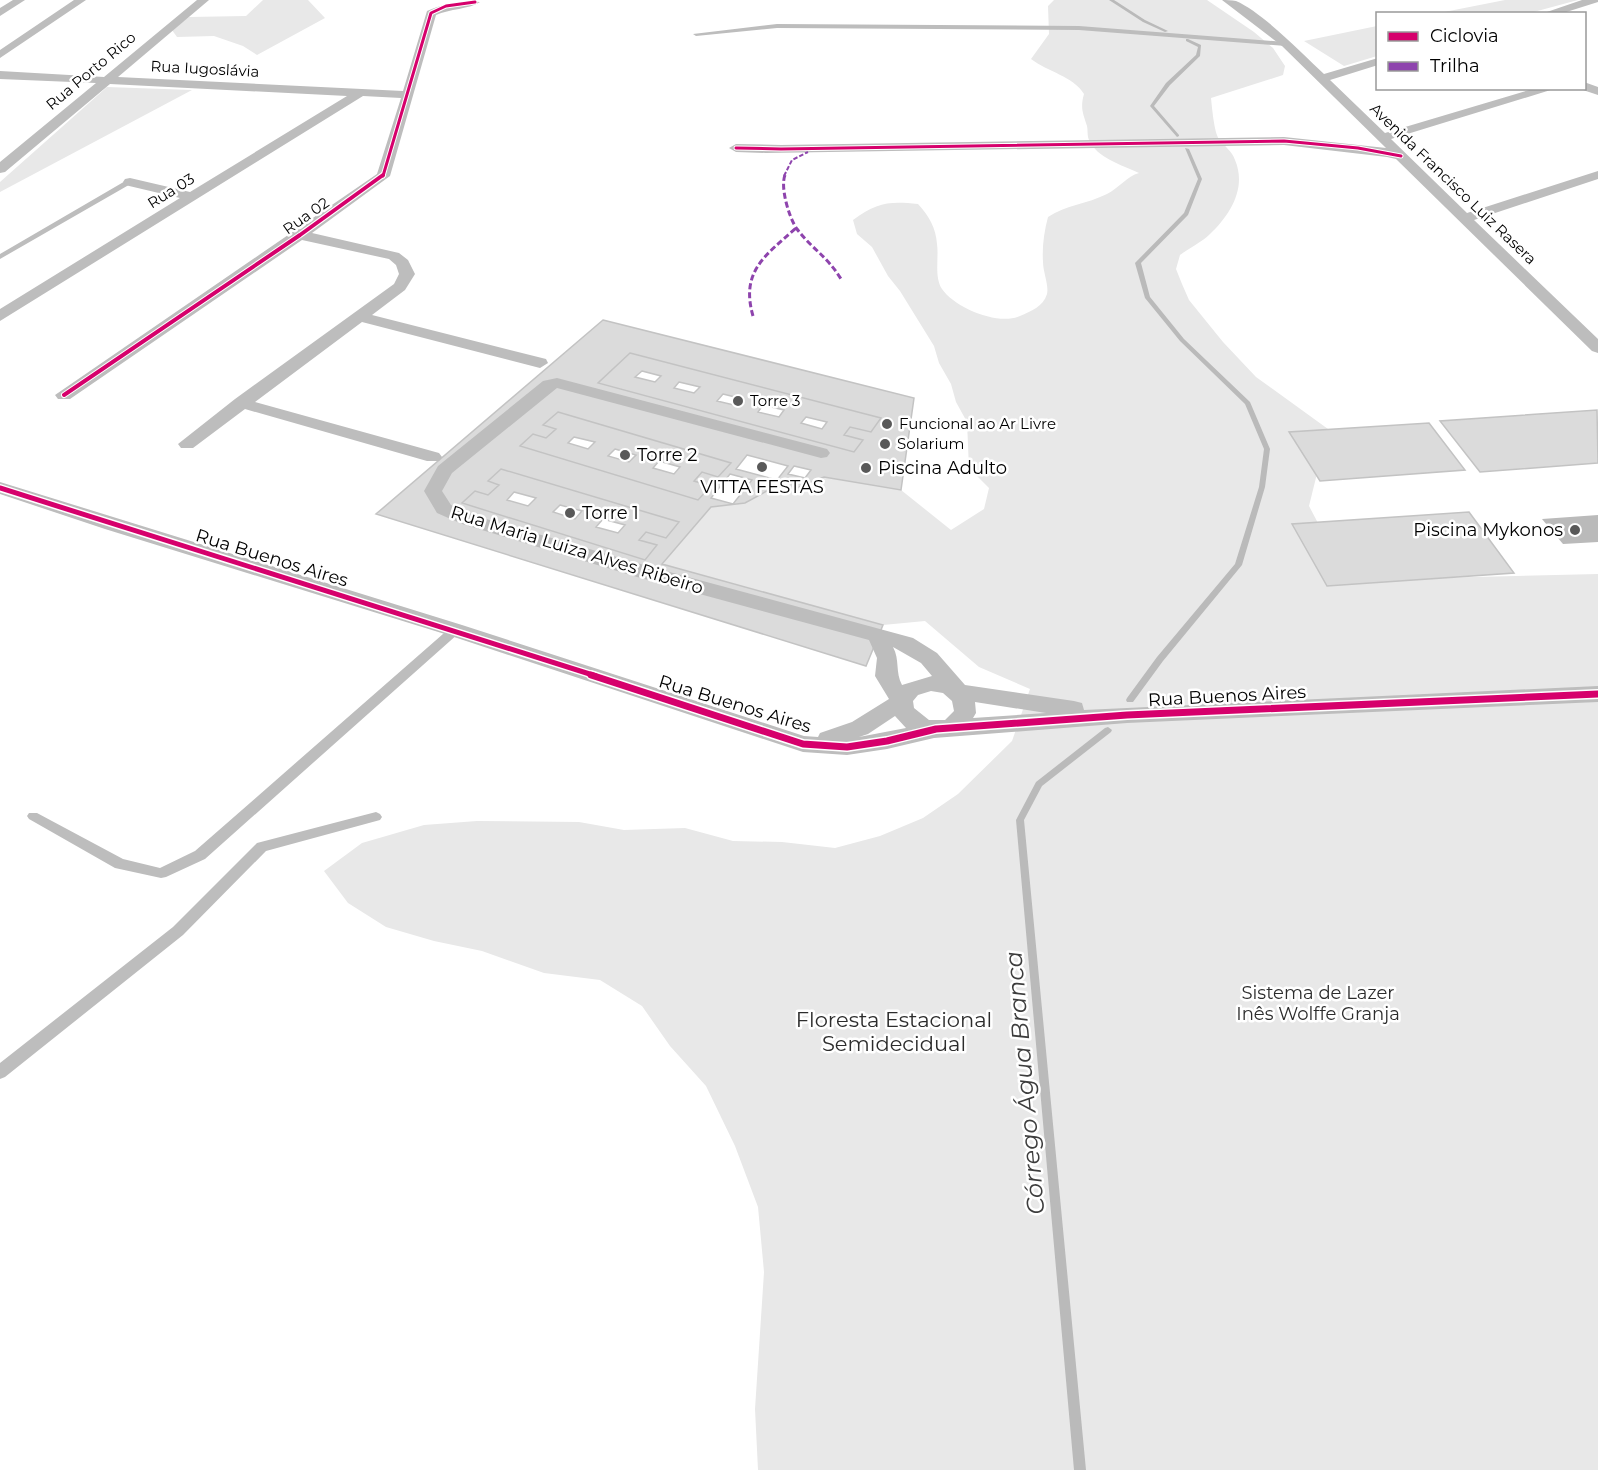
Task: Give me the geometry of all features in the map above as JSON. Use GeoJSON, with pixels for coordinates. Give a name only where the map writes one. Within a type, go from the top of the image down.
{"type":"FeatureCollection","features":[{"type":"Feature","properties":{"kind":"street"},"geometry":{"type":"LineString","coordinates":[[0,13],[20,0]]}},
{"type":"Feature","properties":{"kind":"street"},"geometry":{"type":"LineString","coordinates":[[0,55],[81,0]]}},
{"type":"Feature","properties":{"kind":"street","name":"Rua Porto Rico"},"geometry":{"type":"LineString","coordinates":[[0,169],[204,0]]}},
{"type":"Feature","properties":{"kind":"street","name":"Avenida Francisco Luiz Rasera"},"geometry":{"type":"LineString","coordinates":[[1227,0],[1286,44],[1598,348]]}},
{"type":"Feature","properties":{"kind":"street"},"geometry":{"type":"LineString","coordinates":[[1553,12],[1594,0]]}},
{"type":"Feature","properties":{"kind":"street","name":"Rua 02"},"geometry":{"type":"LineString","coordinates":[[64,395],[383,176],[431,13],[446,6],[475,2]]}},
{"type":"Feature","properties":{"kind":"street"},"geometry":{"type":"LineString","coordinates":[[1250,15],[1267,13]]}},
{"type":"Feature","properties":{"kind":"street"},"geometry":{"type":"LineString","coordinates":[[1322,79],[1376,61]]}},
{"type":"Feature","properties":{"kind":"street","name":"Rua Iugoslávia"},"geometry":{"type":"LineString","coordinates":[[0,75],[408,95]]}},
{"type":"Feature","properties":{"kind":"street"},"geometry":{"type":"LineString","coordinates":[[1587,80],[1598,91]]}},
{"type":"Feature","properties":{"kind":"street"},"geometry":{"type":"LineString","coordinates":[[1382,138],[1544,90]]}},
{"type":"Feature","properties":{"kind":"street","name":"Rua 03"},"geometry":{"type":"LineString","coordinates":[[0,316],[360,93]]}},
{"type":"Feature","properties":{"kind":"street"},"geometry":{"type":"LineString","coordinates":[[736,148],[760,152],[855,147],[945,148],[1284,141],[1334,144],[1401,156]]}},
{"type":"Feature","properties":{"kind":"street"},"geometry":{"type":"LineString","coordinates":[[1464,218],[1598,175]]}},
{"type":"Feature","properties":{"kind":"street"},"geometry":{"type":"LineString","coordinates":[[130,182],[193,197]]}},
{"type":"Feature","properties":{"kind":"street"},"geometry":{"type":"LineString","coordinates":[[187,444],[400,287],[407,274],[403,263],[394,256],[300,235]]}},
{"type":"Feature","properties":{"kind":"street"},"geometry":{"type":"LineString","coordinates":[[361,317],[540,363]]}},
{"type":"Feature","properties":{"kind":"street","name":"Rua Maria Luiza Alves Ribeiro"},"geometry":{"type":"LineString","coordinates":[[821,453],[557,383],[549,385],[444,470],[434,491],[444,509],[469,520],[644,572],[878,636]]}},
{"type":"Feature","properties":{"kind":"street"},"geometry":{"type":"LineString","coordinates":[[241,403],[433,457]]}},
{"type":"Feature","properties":{"kind":"street","name":"Rua Buenos Aires"},"geometry":{"type":"LineString","coordinates":[[0,488],[112,525],[455,630],[803,744],[847,747],[887,741],[955,724],[965,713],[963,698],[958,692]]}},
{"type":"Feature","properties":{"kind":"street"},"geometry":{"type":"LineString","coordinates":[[878,636],[906,643],[929,658],[958,692]]}},
{"type":"Feature","properties":{"kind":"street","name":"Rua Buenos Aires"},"geometry":{"type":"LineString","coordinates":[[878,636],[888,658],[886,676],[901,702]]}},
{"type":"Feature","properties":{"kind":"street","name":"Rua Buenos Aires"},"geometry":{"type":"LineString","coordinates":[[1127,715],[1002,700],[958,692],[940,684],[919,684],[904,694],[901,702],[901,708],[910,721],[917,726],[936,729],[1127,715],[1598,694]]}},
{"type":"Feature","properties":{"kind":"street","name":"Rua Buenos Aires"},"geometry":{"type":"LineString","coordinates":[[803,744],[829,739],[860,728],[901,702]]}},
{"type":"Feature","properties":{"kind":"lane"},"geometry":{"type":"LineString","coordinates":[[696,34],[777,26],[1078,28],[1286,44]]}},
{"type":"Feature","properties":{"kind":"lane"},"geometry":{"type":"LineString","coordinates":[[0,257],[130,182]]}},
{"type":"Feature","properties":{"kind":"lane"},"geometry":{"type":"LineString","coordinates":[[33,816],[120,864],[161,873],[200,855],[455,630]]}},
{"type":"Feature","properties":{"kind":"lane"},"geometry":{"type":"LineString","coordinates":[[0,1072],[178,931],[262,848],[376,817]]}},
{"type":"Feature","properties":{"kind":"green space"},"geometry":{"type":"Polygon","coordinates":[[[263,0],[308,0],[325,18],[257,55],[243,46],[214,36],[177,37],[172,30],[189,17],[246,16],[263,0]]]}},
{"type":"Feature","properties":{"kind":"green space","name":"Floresta Estacional Semidecidual"},"geometry":{"type":"Polygon","coordinates":[[[1054,0],[1207,0],[1273,48],[1285,66],[1283,75],[1211,98],[1217,136],[1232,154],[1238,170],[1238,191],[1230,210],[1217,227],[1207,237],[1180,255],[1176,269],[1189,300],[1223,342],[1256,377],[1328,429],[1309,506],[1348,580],[1598,574],[1598,1470],[758,1470],[755,1409],[764,1272],[758,1207],[735,1146],[706,1086],[670,1046],[642,1006],[600,980],[544,973],[482,951],[434,941],[386,927],[348,903],[324,871],[362,843],[424,825],[477,821],[579,822],[624,830],[685,828],[733,841],[782,842],[835,848],[880,836],[923,818],[958,794],[1012,741],[1030,689],[979,667],[925,621],[883,625],[662,564],[711,507],[745,503],[776,486],[794,489],[824,477],[901,490],[951,530],[984,509],[989,488],[969,468],[967,422],[956,402],[951,384],[939,363],[934,346],[888,276],[872,247],[857,234],[853,220],[869,209],[884,204],[918,204],[933,227],[937,244],[938,279],[948,296],[967,309],[1001,319],[1020,316],[1043,302],[1047,294],[1043,251],[1048,217],[1107,194],[1139,173],[1098,152],[1088,138],[1082,107],[1084,94],[1067,78],[1031,59],[1049,34],[1048,6],[1054,0]]]}},
{"type":"Feature","properties":{"kind":"green space"},"geometry":{"type":"Polygon","coordinates":[[[1505,0],[1578,0],[1534,12],[1444,12],[1505,0]]]}},
{"type":"Feature","properties":{"kind":"green space"},"geometry":{"type":"Polygon","coordinates":[[[1376,26],[1376,56],[1344,66],[1304,41],[1376,26]]]}},
{"type":"Feature","properties":{"kind":"green space"},"geometry":{"type":"Polygon","coordinates":[[[107,87],[192,90],[0,192],[0,182],[107,87]]]}},
{"type":"Feature","properties":{"kind":"shaded area","name":"Piscina Mykonos"},"geometry":{"type":"Polygon","coordinates":[[[1598,515],[1598,542],[1563,544],[1542,519],[1598,515]]]}},
{"type":"Feature","properties":{"kind":"building"},"geometry":{"type":"Polygon","coordinates":[[[603,320],[914,398],[901,490],[824,477],[794,489],[776,486],[745,503],[711,507],[662,564],[883,625],[866,666],[376,514],[603,320]],[[501,469],[488,481],[499,485],[488,495],[475,491],[462,503],[645,560],[657,545],[639,540],[646,532],[666,538],[679,522],[501,469]]]}},
{"type":"Feature","properties":{"kind":"building"},"geometry":{"type":"Polygon","coordinates":[[[603,320],[914,398],[901,490],[824,477],[794,489],[776,486],[745,503],[711,507],[662,564],[883,625],[866,666],[376,514],[603,320]],[[558,412],[543,425],[556,429],[546,438],[533,434],[520,446],[698,500],[711,486],[694,481],[702,472],[718,477],[731,463],[558,412]]]}},
{"type":"Feature","properties":{"kind":"building"},"geometry":{"type":"Polygon","coordinates":[[[603,320],[914,398],[901,490],[824,477],[794,489],[776,486],[745,503],[711,507],[662,564],[883,625],[866,666],[376,514],[603,320]],[[630,353],[598,383],[854,452],[863,440],[844,435],[850,427],[871,432],[881,418],[630,353]]]}},
{"type":"Feature","properties":{"kind":"building","name":"Torre 3"},"geometry":{"type":"Polygon","coordinates":[[[630,353],[881,418],[871,432],[850,427],[844,435],[863,440],[854,452],[598,383],[630,353]]]}},
{"type":"Feature","properties":{"kind":"building"},"geometry":{"type":"Polygon","coordinates":[[[642,371],[661,376],[655,382],[635,377],[642,371]]]}},
{"type":"Feature","properties":{"kind":"building"},"geometry":{"type":"Polygon","coordinates":[[[679,382],[700,387],[694,393],[674,388],[679,382]]]}},
{"type":"Feature","properties":{"kind":"building"},"geometry":{"type":"Polygon","coordinates":[[[723,394],[743,399],[738,406],[717,401],[723,394]]]}},
{"type":"Feature","properties":{"kind":"building"},"geometry":{"type":"Polygon","coordinates":[[[763,405],[784,410],[779,417],[758,412],[763,405]]]}},
{"type":"Feature","properties":{"kind":"building"},"geometry":{"type":"Polygon","coordinates":[[[1597,410],[1598,463],[1480,472],[1440,421],[1597,410]]]}},
{"type":"Feature","properties":{"kind":"building","name":"Torre 2"},"geometry":{"type":"Polygon","coordinates":[[[558,412],[731,463],[718,477],[702,472],[694,481],[711,486],[698,500],[520,446],[533,434],[546,438],[556,429],[543,425],[558,412]]]}},
{"type":"Feature","properties":{"kind":"building"},"geometry":{"type":"Polygon","coordinates":[[[806,417],[827,422],[822,429],[801,423],[806,417]]]}},
{"type":"Feature","properties":{"kind":"building"},"geometry":{"type":"Polygon","coordinates":[[[1429,423],[1465,470],[1320,481],[1289,432],[1429,423]]]}},
{"type":"Feature","properties":{"kind":"building"},"geometry":{"type":"Polygon","coordinates":[[[574,437],[595,442],[588,449],[568,443],[574,437]]]}},
{"type":"Feature","properties":{"kind":"building"},"geometry":{"type":"Polygon","coordinates":[[[615,449],[636,455],[629,462],[608,456],[615,449]]]}},
{"type":"Feature","properties":{"kind":"building","name":"VITTA FESTAS"},"geometry":{"type":"Polygon","coordinates":[[[747,455],[788,466],[777,480],[736,469],[747,455]]]}},
{"type":"Feature","properties":{"kind":"building"},"geometry":{"type":"Polygon","coordinates":[[[659,461],[680,467],[674,474],[653,468],[659,461]]]}},
{"type":"Feature","properties":{"kind":"building"},"geometry":{"type":"Polygon","coordinates":[[[794,466],[811,470],[805,478],[788,474],[794,466]]]}},
{"type":"Feature","properties":{"kind":"building","name":"Torre 1"},"geometry":{"type":"Polygon","coordinates":[[[501,469],[679,522],[666,538],[646,532],[639,540],[657,545],[645,560],[462,503],[475,491],[488,495],[499,485],[488,481],[501,469]]]}},
{"type":"Feature","properties":{"kind":"building"},"geometry":{"type":"Polygon","coordinates":[[[730,474],[752,480],[733,504],[711,498],[730,474]]]}},
{"type":"Feature","properties":{"kind":"building"},"geometry":{"type":"Polygon","coordinates":[[[514,492],[536,498],[528,506],[507,500],[514,492]]]}},
{"type":"Feature","properties":{"kind":"building"},"geometry":{"type":"Polygon","coordinates":[[[560,505],[582,511],[575,519],[553,512],[560,505]]]}},
{"type":"Feature","properties":{"kind":"building"},"geometry":{"type":"Polygon","coordinates":[[[1469,512],[1514,573],[1327,586],[1292,524],[1469,512]]]}},
{"type":"Feature","properties":{"kind":"building"},"geometry":{"type":"Polygon","coordinates":[[[603,519],[625,525],[618,533],[596,527],[603,519]]]}},
{"type":"Feature","properties":{"kind":"waterway","name":"Córrego Água Branca"},"geometry":{"type":"LineString","coordinates":[[1111,0],[1144,21],[1166,31]]}},
{"type":"Feature","properties":{"kind":"waterway","name":"Córrego Água Branca"},"geometry":{"type":"LineString","coordinates":[[1177,136],[1152,106],[1168,84],[1198,55],[1200,46],[1187,40]]}},
{"type":"Feature","properties":{"kind":"waterway","name":"Córrego Água Branca"},"geometry":{"type":"LineString","coordinates":[[1130,700],[1160,659],[1238,565],[1262,487],[1267,449],[1248,403],[1182,340],[1147,297],[1138,263],[1186,214],[1200,179],[1187,149]]}},
{"type":"Feature","properties":{"kind":"waterway","name":"Córrego Água Branca"},"geometry":{"type":"LineString","coordinates":[[1080,1470],[1020,820],[1039,784],[1108,730]]}},
{"type":"Feature","properties":{"kind":"marked path"},"geometry":{"type":"LineString","coordinates":[[808,152],[792,160],[782,182],[785,197],[796,228],[831,262],[841,279]]}},
{"type":"Feature","properties":{"kind":"marked path"},"geometry":{"type":"LineString","coordinates":[[753,316],[748,288],[751,276],[765,256],[796,228]]}},
{"type":"Feature","properties":{"kind":"cycle path"},"geometry":{"type":"LineString","coordinates":[[64,395],[383,176],[431,13],[446,6],[475,2]]}},
{"type":"Feature","properties":{"kind":"cycle path"},"geometry":{"type":"LineString","coordinates":[[736,148],[1070,146],[1284,141],[1328,144],[1401,156]]}},
{"type":"Feature","properties":{"kind":"cycle path"},"geometry":{"type":"LineString","coordinates":[[0,488],[112,525],[455,630],[803,744],[847,747],[887,741],[936,729],[1127,715],[1598,694]]}},
{"type":"Feature","properties":{"kind":"place","name":"Torre 3"},"geometry":{"type":"Point","coordinates":[738,401]}},
{"type":"Feature","properties":{"kind":"place","name":"Funcional ao Ar Livre"},"geometry":{"type":"Point","coordinates":[887,424]}},
{"type":"Feature","properties":{"kind":"place","name":"Solarium"},"geometry":{"type":"Point","coordinates":[885,444]}},
{"type":"Feature","properties":{"kind":"place","name":"Torre 2"},"geometry":{"type":"Point","coordinates":[625,455]}},
{"type":"Feature","properties":{"kind":"place","name":"VITTA FESTAS"},"geometry":{"type":"Point","coordinates":[762,467]}},
{"type":"Feature","properties":{"kind":"place","name":"Piscina Adulto"},"geometry":{"type":"Point","coordinates":[866,468]}},
{"type":"Feature","properties":{"kind":"place","name":"Torre 1"},"geometry":{"type":"Point","coordinates":[570,513]}},
{"type":"Feature","properties":{"kind":"place","name":"Piscina Mykonos"},"geometry":{"type":"Point","coordinates":[1575,530]}},
{"type":"Feature","properties":{"kind":"park label","name":"Sistema de Lazer Inês Wolffe Granja"},"geometry":{"type":"Point","coordinates":[1318,1003]}}]}
